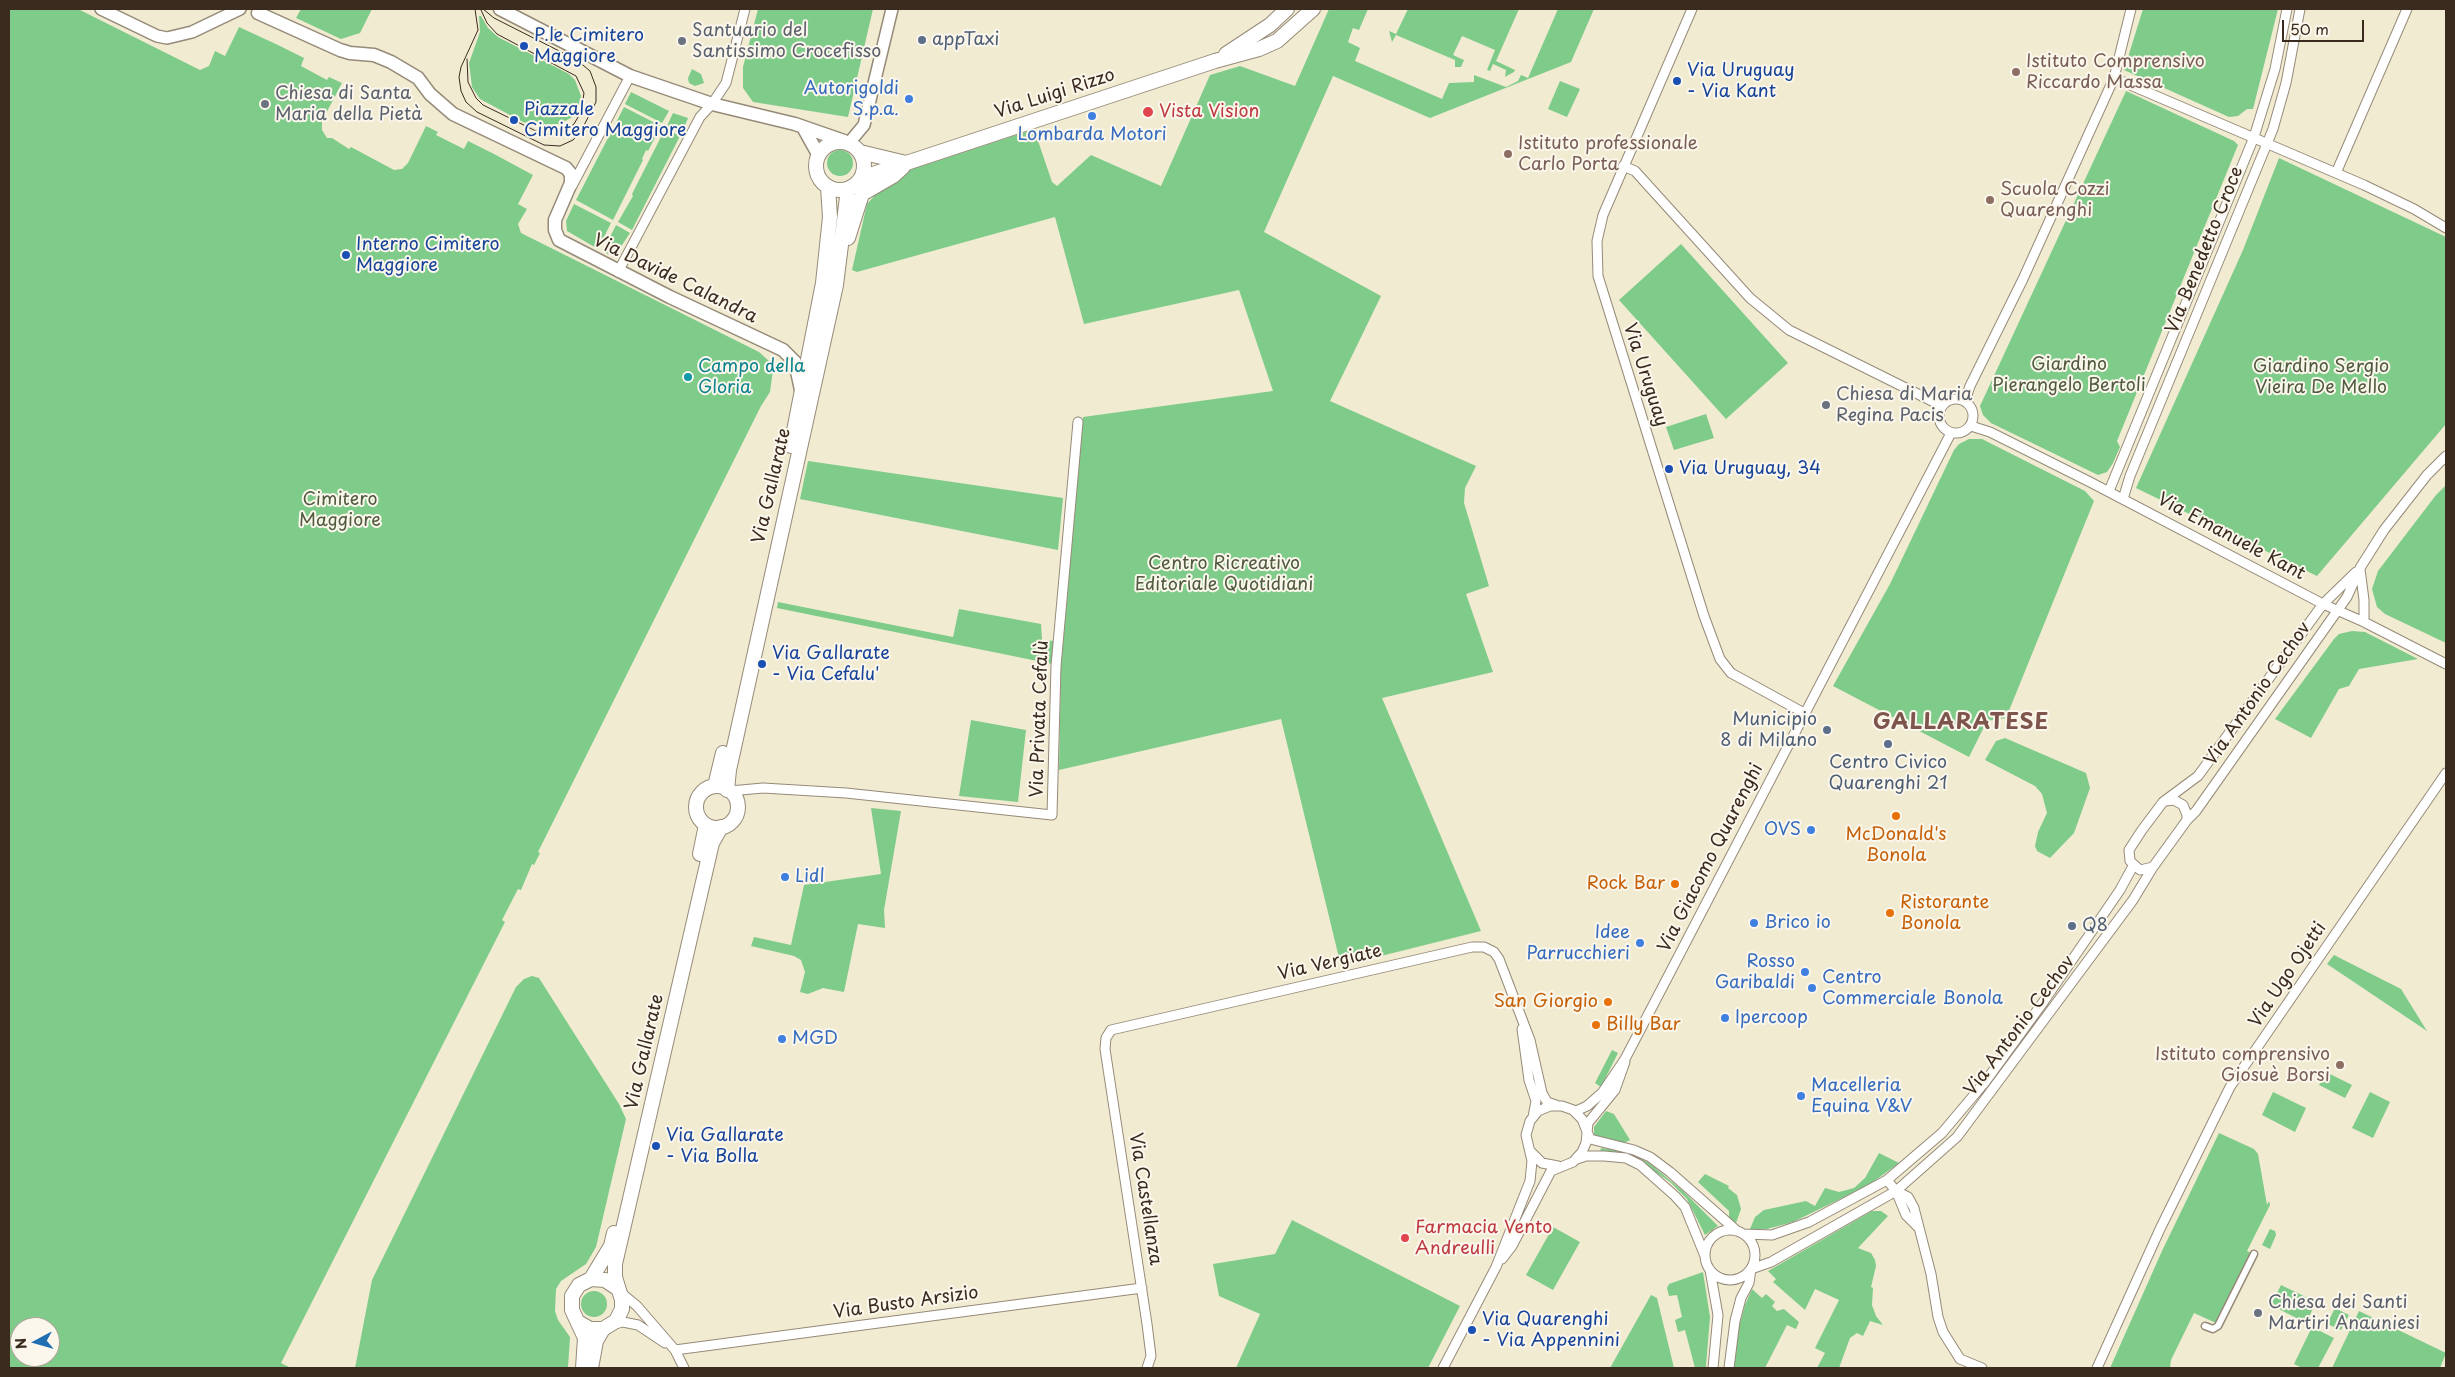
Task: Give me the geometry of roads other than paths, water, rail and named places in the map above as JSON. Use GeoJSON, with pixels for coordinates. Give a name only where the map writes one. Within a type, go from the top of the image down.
{"type":"FeatureCollection","features":[{"type":"Feature","properties":{"kind":"main road"},"geometry":{"type":"LineString","coordinates":[[500,9],[630,76],[712,104],[804,127],[907,163],[894,176],[862,194],[836,285]]}},
{"type":"Feature","properties":{"kind":"main road"},"geometry":{"type":"LineString","coordinates":[[1215,61],[1270,25],[1287,9]]}},
{"type":"Feature","properties":{"kind":"main road"},"geometry":{"type":"LineString","coordinates":[[1215,61],[1259,49],[1277,41],[1313,9]]}},
{"type":"Feature","properties":{"kind":"main road"},"geometry":{"type":"LineString","coordinates":[[255,10],[340,50],[350,53],[374,55],[391,62],[418,78],[430,94],[453,114],[566,168],[572,178],[570,189]]}},
{"type":"Feature","properties":{"kind":"main road","name":"Via Luigi Rizzo"},"geometry":{"type":"LineString","coordinates":[[861,178],[1215,61]]}},
{"type":"Feature","properties":{"kind":"main road"},"geometry":{"type":"LineString","coordinates":[[804,127],[818,154],[829,144],[851,145]]}},
{"type":"Feature","properties":{"kind":"main road"},"geometry":{"type":"LineString","coordinates":[[828,187],[841,190],[848,189],[861,178],[864,165],[851,145]]}},
{"type":"Feature","properties":{"kind":"main road","name":"Via Gallarate"},"geometry":{"type":"LineString","coordinates":[[724,789],[823,283],[830,217],[828,187],[816,173],[818,154]]}},
{"type":"Feature","properties":{"kind":"main road","name":"Via Davide Calandra"},"geometry":{"type":"LineString","coordinates":[[570,189],[556,220],[555,230],[559,240],[618,272],[783,350],[795,362],[802,392]]}},
{"type":"Feature","properties":{"kind":"main road","name":"Via Gallarate"},"geometry":{"type":"LineString","coordinates":[[724,789],[836,285],[848,189]]}},
{"type":"Feature","properties":{"kind":"main road"},"geometry":{"type":"LineString","coordinates":[[721,827],[706,825],[698,815],[696,802],[705,790],[724,789]]}},
{"type":"Feature","properties":{"kind":"main road","name":"Via Gallarate"},"geometry":{"type":"LineString","coordinates":[[591,1368],[596,1341],[619,1317],[622,1309],[615,1264],[712,842],[721,827],[732,821],[737,812],[737,802],[724,789]]}},
{"type":"Feature","properties":{"kind":"main road","name":"Via Gallarate"},"geometry":{"type":"LineString","coordinates":[[583,1368],[585,1338],[572,1310],[572,1296],[579,1285],[592,1279],[611,1246],[706,825]]}},
{"type":"Feature","properties":{"kind":"main road"},"geometry":{"type":"LineString","coordinates":[[592,1279],[606,1280],[618,1290]]}},
{"type":"Feature","properties":{"kind":"main road"},"geometry":{"type":"LineString","coordinates":[[578,1322],[590,1329],[608,1327]]}},
{"type":"Feature","properties":{"kind":"street"},"geometry":{"type":"LineString","coordinates":[[101,9],[157,36],[166,38],[192,32],[240,9]]}},
{"type":"Feature","properties":{"kind":"street"},"geometry":{"type":"LineString","coordinates":[[618,272],[700,117],[712,104],[726,83],[745,9]]}},
{"type":"Feature","properties":{"kind":"street"},"geometry":{"type":"LineString","coordinates":[[851,145],[864,125],[892,9]]}},
{"type":"Feature","properties":{"kind":"street","name":"Via Uruguay"},"geometry":{"type":"LineString","coordinates":[[1692,9],[1623,166],[1600,226],[1597,249],[1598,279],[1704,616],[1718,654],[1726,669],[1804,713]]}},
{"type":"Feature","properties":{"kind":"street"},"geometry":{"type":"LineString","coordinates":[[1965,401],[1970,386],[2027,271],[2114,78],[2131,9]]}},
{"type":"Feature","properties":{"kind":"street","name":"Via Benedetto Croce"},"geometry":{"type":"LineString","coordinates":[[2109,491],[2254,137],[2275,69],[2287,9]]}},
{"type":"Feature","properties":{"kind":"street","name":"Via Benedetto Croce"},"geometry":{"type":"LineString","coordinates":[[2123,499],[2130,476],[2268,143],[2286,83],[2300,9]]}},
{"type":"Feature","properties":{"kind":"street"},"geometry":{"type":"LineString","coordinates":[[2336,173],[2407,9]]}},
{"type":"Feature","properties":{"kind":"street"},"geometry":{"type":"LineString","coordinates":[[570,189],[630,76]]}},
{"type":"Feature","properties":{"kind":"street"},"geometry":{"type":"LineString","coordinates":[[2114,78],[2336,173],[2414,209],[2446,228]]}},
{"type":"Feature","properties":{"kind":"street"},"geometry":{"type":"LineString","coordinates":[[1623,166],[1635,172],[1750,298],[1789,330],[1942,406]]}},
{"type":"Feature","properties":{"kind":"street"},"geometry":{"type":"LineString","coordinates":[[1950,400],[1965,401],[1972,410],[1973,421],[1971,426],[1962,433],[1951,433],[1942,427],[1940,422],[1942,406],[1950,400]]}},
{"type":"Feature","properties":{"kind":"street","name":"Via Privata Cefalù"},"geometry":{"type":"LineString","coordinates":[[724,789],[762,788],[846,793],[1052,815],[1056,666],[1078,422]]}},
{"type":"Feature","properties":{"kind":"street","name":"Via Emanuele Kant"},"geometry":{"type":"LineString","coordinates":[[1971,426],[1990,432],[2109,491],[2323,604]]}},
{"type":"Feature","properties":{"kind":"street","name":"Via Giacomo Quarenghi"},"geometry":{"type":"LineString","coordinates":[[1556,1105],[1582,1109],[1597,1098],[1625,1059],[1951,433]]}},
{"type":"Feature","properties":{"kind":"street","name":"Via Antonio Cechov"},"geometry":{"type":"LineString","coordinates":[[1751,1269],[1771,1262],[1896,1191],[1958,1137],[2133,900],[2153,867],[2186,820],[2196,811],[2347,597],[2360,568],[2384,530],[2427,475],[2446,456]]}},
{"type":"Feature","properties":{"kind":"street"},"geometry":{"type":"LineString","coordinates":[[2360,568],[2364,600],[2364,622]]}},
{"type":"Feature","properties":{"kind":"street","name":"Via Antonio Cechov"},"geometry":{"type":"LineString","coordinates":[[1740,1232],[1766,1235],[1798,1226],[1888,1180],[1951,1124],[1985,1082],[2120,890],[2132,866],[2128,856],[2129,850],[2164,802],[2198,776],[2323,604],[2360,568]]}},
{"type":"Feature","properties":{"kind":"street","name":"Via Antonio Cechov"},"geometry":{"type":"LineString","coordinates":[[2323,604],[2337,610]]}},
{"type":"Feature","properties":{"kind":"street"},"geometry":{"type":"LineString","coordinates":[[2337,610],[2446,664]]}},
{"type":"Feature","properties":{"kind":"street","name":"Via Ugo Ojetti"},"geometry":{"type":"LineString","coordinates":[[2097,1368],[2160,1229],[2230,1086],[2446,773]]}},
{"type":"Feature","properties":{"kind":"street"},"geometry":{"type":"LineString","coordinates":[[2164,802],[2174,800],[2183,805],[2187,815],[2186,820]]}},
{"type":"Feature","properties":{"kind":"street"},"geometry":{"type":"LineString","coordinates":[[2132,866],[2145,871],[2153,867]]}},
{"type":"Feature","properties":{"kind":"street","name":"Via Vergiate"},"geometry":{"type":"LineString","coordinates":[[1107,1035],[1118,1028],[1476,947],[1491,950],[1500,959],[1530,1040],[1542,1093],[1547,1102],[1556,1105]]}},
{"type":"Feature","properties":{"kind":"street","name":"Via Vergiate"},"geometry":{"type":"LineString","coordinates":[[1521,1017],[1529,1080],[1536,1101],[1533,1117]]}},
{"type":"Feature","properties":{"kind":"street","name":"Via Castellanza"},"geometry":{"type":"LineString","coordinates":[[1107,1035],[1105,1049],[1151,1356],[1147,1368]]}},
{"type":"Feature","properties":{"kind":"street","name":"Via Giacomo Quarenghi"},"geometry":{"type":"LineString","coordinates":[[1572,1162],[1583,1150],[1588,1123],[1605,1105],[1618,1084],[1625,1059]]}},
{"type":"Feature","properties":{"kind":"street"},"geometry":{"type":"LineString","coordinates":[[1443,1368],[1496,1267],[1530,1181],[1533,1164],[1526,1131],[1533,1117],[1544,1108],[1556,1105]]}},
{"type":"Feature","properties":{"kind":"street"},"geometry":{"type":"LineString","coordinates":[[1570,1108],[1582,1119],[1593,1141],[1634,1150],[1655,1160],[1753,1244],[1755,1259],[1751,1269],[1750,1280],[1741,1298],[1735,1321],[1729,1368]]}},
{"type":"Feature","properties":{"kind":"street"},"geometry":{"type":"LineString","coordinates":[[1530,1150],[1542,1163],[1559,1166]]}},
{"type":"Feature","properties":{"kind":"street"},"geometry":{"type":"LineString","coordinates":[[1496,1267],[1512,1246],[1549,1173],[1559,1166],[1586,1156],[1626,1158],[1640,1165],[1685,1207],[1706,1256],[1718,1314],[1713,1368]]}},
{"type":"Feature","properties":{"kind":"street"},"geometry":{"type":"LineString","coordinates":[[1888,1180],[1896,1191],[1908,1197],[1910,1201],[1932,1274],[1938,1318],[1943,1332],[1960,1359],[1982,1368]]}},
{"type":"Feature","properties":{"kind":"street"},"geometry":{"type":"LineString","coordinates":[[1706,1256],[1710,1241],[1715,1235],[1722,1232],[1740,1232]]}},
{"type":"Feature","properties":{"kind":"street"},"geometry":{"type":"LineString","coordinates":[[2205,1326],[2213,1329],[2218,1326],[2254,1254]]}},
{"type":"Feature","properties":{"kind":"street"},"geometry":{"type":"LineString","coordinates":[[1710,1270],[1722,1279],[1730,1280],[1744,1276],[1751,1269]]}},
{"type":"Feature","properties":{"kind":"street","name":"Via Busto Arsizio"},"geometry":{"type":"LineString","coordinates":[[675,1350],[1142,1288]]}},
{"type":"Feature","properties":{"kind":"street"},"geometry":{"type":"LineString","coordinates":[[618,1290],[638,1306],[675,1350],[684,1368]]}},
{"type":"Feature","properties":{"kind":"street"},"geometry":{"type":"LineString","coordinates":[[608,1327],[623,1322],[638,1325],[675,1350]]}},
{"type":"Feature","properties":{"kind":"tram line"},"geometry":{"type":"LineString","coordinates":[[475,9],[478,30],[461,67],[459,77],[461,91],[466,102],[477,112],[544,145],[560,146],[573,140],[581,131],[596,102],[596,87],[590,71],[577,60],[494,18],[483,9]]}},
{"type":"Feature","properties":{"kind":"tram line"},"geometry":{"type":"LineString","coordinates":[[467,59],[468,82],[476,98],[483,105],[538,132],[552,135],[565,131],[574,124],[581,112],[584,93],[576,76],[497,34],[487,23],[481,10]]}},
{"type":"Feature","properties":{"kind":"place","name":"appTaxi"},"geometry":{"type":"Point","coordinates":[922,40]}},
{"type":"Feature","properties":{"kind":"place","name":"Santuario del Santissimo Crocefisso"},"geometry":{"type":"Point","coordinates":[682,41]}},
{"type":"Feature","properties":{"kind":"place","name":"P.le Cimitero Maggiore"},"geometry":{"type":"Point","coordinates":[524,46]}},
{"type":"Feature","properties":{"kind":"place","name":"Istituto Comprensivo Riccardo Massa"},"geometry":{"type":"Point","coordinates":[2016,72]}},
{"type":"Feature","properties":{"kind":"place","name":"Via Uruguay - Via Kant"},"geometry":{"type":"Point","coordinates":[1677,81]}},
{"type":"Feature","properties":{"kind":"place","name":"Autorigoldi S.p.a."},"geometry":{"type":"Point","coordinates":[909,99]}},
{"type":"Feature","properties":{"kind":"place","name":"Chiesa di Santa Maria della Pietà"},"geometry":{"type":"Point","coordinates":[265,104]}},
{"type":"Feature","properties":{"kind":"place","name":"Vista Vision"},"geometry":{"type":"Point","coordinates":[1148,112]}},
{"type":"Feature","properties":{"kind":"place","name":"Lombarda Motori"},"geometry":{"type":"Point","coordinates":[1092,116]}},
{"type":"Feature","properties":{"kind":"place","name":"Piazzale Cimitero Maggiore"},"geometry":{"type":"Point","coordinates":[514,120]}},
{"type":"Feature","properties":{"kind":"place","name":"Istituto professionale Carlo Porta"},"geometry":{"type":"Point","coordinates":[1508,154]}},
{"type":"Feature","properties":{"kind":"place","name":"Scuola Cozzi Quarenghi"},"geometry":{"type":"Point","coordinates":[1990,200]}},
{"type":"Feature","properties":{"kind":"place","name":"Interno Cimitero Maggiore"},"geometry":{"type":"Point","coordinates":[346,255]}},
{"type":"Feature","properties":{"kind":"place","name":"Campo della Gloria"},"geometry":{"type":"Point","coordinates":[688,377]}},
{"type":"Feature","properties":{"kind":"place","name":"Chiesa di Maria Regina Pacis"},"geometry":{"type":"Point","coordinates":[1826,405]}},
{"type":"Feature","properties":{"kind":"place","name":"Via Uruguay, 34"},"geometry":{"type":"Point","coordinates":[1669,469]}},
{"type":"Feature","properties":{"kind":"place","name":"Via Gallarate - Via Cefalu'"},"geometry":{"type":"Point","coordinates":[762,664]}},
{"type":"Feature","properties":{"kind":"place","name":"Municipio 8 di Milano"},"geometry":{"type":"Point","coordinates":[1827,730]}},
{"type":"Feature","properties":{"kind":"place","name":"Centro Civico Quarenghi 21"},"geometry":{"type":"Point","coordinates":[1888,744]}},
{"type":"Feature","properties":{"kind":"place","name":"McDonald's Bonola"},"geometry":{"type":"Point","coordinates":[1896,816]}},
{"type":"Feature","properties":{"kind":"place","name":"OVS"},"geometry":{"type":"Point","coordinates":[1811,830]}},
{"type":"Feature","properties":{"kind":"place","name":"Lidl"},"geometry":{"type":"Point","coordinates":[785,877]}},
{"type":"Feature","properties":{"kind":"place","name":"Rock Bar"},"geometry":{"type":"Point","coordinates":[1675,884]}},
{"type":"Feature","properties":{"kind":"place","name":"Ristorante Bonola"},"geometry":{"type":"Point","coordinates":[1890,913]}},
{"type":"Feature","properties":{"kind":"place","name":"Brico io"},"geometry":{"type":"Point","coordinates":[1754,923]}},
{"type":"Feature","properties":{"kind":"place","name":"Q8"},"geometry":{"type":"Point","coordinates":[2072,926]}},
{"type":"Feature","properties":{"kind":"place","name":"Idee Parrucchieri"},"geometry":{"type":"Point","coordinates":[1640,943]}},
{"type":"Feature","properties":{"kind":"place","name":"Rosso Garibaldi"},"geometry":{"type":"Point","coordinates":[1805,972]}},
{"type":"Feature","properties":{"kind":"place","name":"Centro Commerciale Bonola"},"geometry":{"type":"Point","coordinates":[1812,988]}},
{"type":"Feature","properties":{"kind":"place","name":"San Giorgio"},"geometry":{"type":"Point","coordinates":[1608,1002]}},
{"type":"Feature","properties":{"kind":"place","name":"Ipercoop"},"geometry":{"type":"Point","coordinates":[1725,1018]}},
{"type":"Feature","properties":{"kind":"place","name":"Billy Bar"},"geometry":{"type":"Point","coordinates":[1596,1025]}},
{"type":"Feature","properties":{"kind":"place","name":"MGD"},"geometry":{"type":"Point","coordinates":[782,1039]}},
{"type":"Feature","properties":{"kind":"place","name":"Istituto comprensivo Giosuè Borsi"},"geometry":{"type":"Point","coordinates":[2340,1065]}},
{"type":"Feature","properties":{"kind":"place","name":"Macelleria Equina V&V"},"geometry":{"type":"Point","coordinates":[1801,1096]}},
{"type":"Feature","properties":{"kind":"place","name":"Via Gallarate - Via Bolla"},"geometry":{"type":"Point","coordinates":[656,1146]}},
{"type":"Feature","properties":{"kind":"place","name":"Farmacia Vento Andreulli"},"geometry":{"type":"Point","coordinates":[1405,1238]}},
{"type":"Feature","properties":{"kind":"place","name":"Chiesa dei Santi Martiri Anauniesi"},"geometry":{"type":"Point","coordinates":[2258,1313]}},
{"type":"Feature","properties":{"kind":"place","name":"Via Quarenghi - Via Appennini"},"geometry":{"type":"Point","coordinates":[1472,1330]}},
{"type":"Feature","properties":{"kind":"district","name":"GALLARATESE"},"geometry":{"type":"Point","coordinates":[1961,723]}},
{"type":"Feature","properties":{"kind":"park label","name":"Giardino Pierangelo Bertoli"},"geometry":{"type":"Point","coordinates":[2069,375]}},
{"type":"Feature","properties":{"kind":"park label","name":"Giardino Sergio Vieira De Mello"},"geometry":{"type":"Point","coordinates":[2321,377]}},
{"type":"Feature","properties":{"kind":"park label","name":"Cimitero Maggiore"},"geometry":{"type":"Point","coordinates":[340,510]}},
{"type":"Feature","properties":{"kind":"park label","name":"Centro Ricreativo Editoriale Quotidiani"},"geometry":{"type":"Point","coordinates":[1224,574]}}]}
